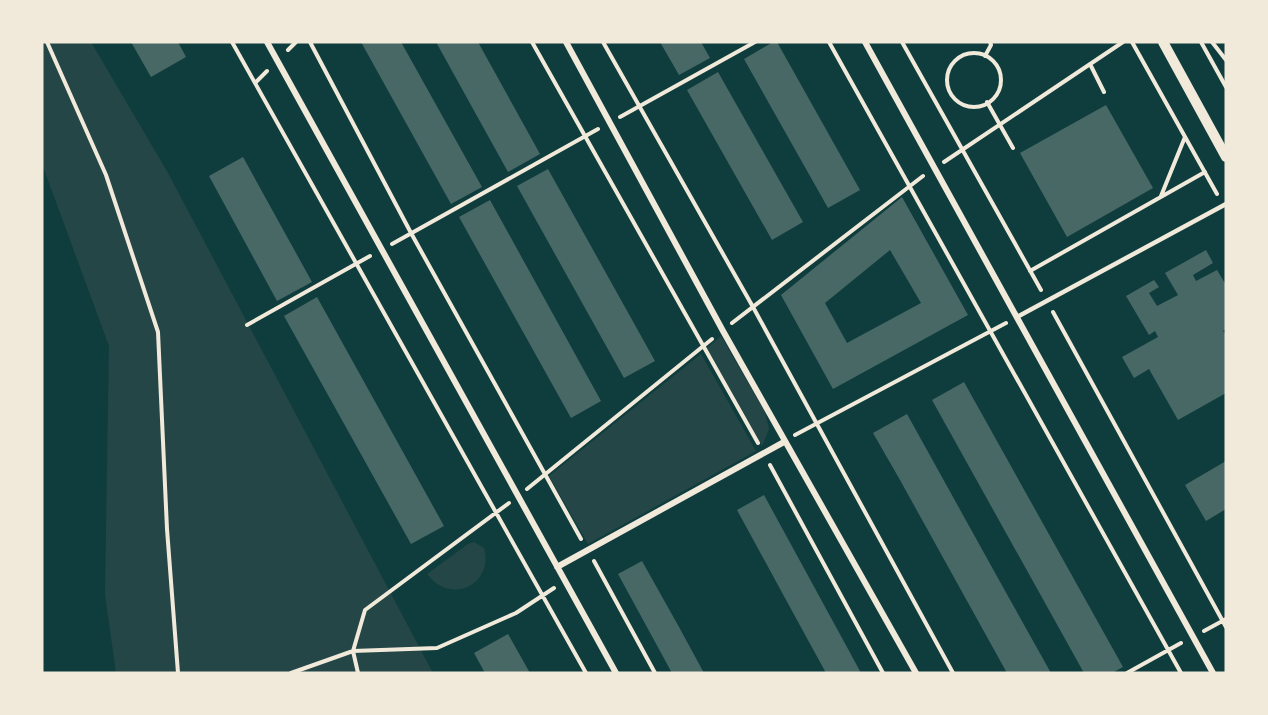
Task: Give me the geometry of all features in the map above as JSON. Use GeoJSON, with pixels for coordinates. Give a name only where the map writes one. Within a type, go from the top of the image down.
{"type":"FeatureCollection","features":[{"type":"Feature","properties":{"kind":"street"},"geometry":{"type":"LineString","coordinates":[[267,42],[616,673]]}},
{"type":"Feature","properties":{"kind":"street"},"geometry":{"type":"LineString","coordinates":[[566,42],[784,441],[916,673]]}},
{"type":"Feature","properties":{"kind":"street"},"geometry":{"type":"LineString","coordinates":[[865,42],[1213,673]]}},
{"type":"Feature","properties":{"kind":"street"},"geometry":{"type":"LineString","coordinates":[[1163,42],[1226,158]]}},
{"type":"Feature","properties":{"kind":"street"},"geometry":{"type":"LineString","coordinates":[[557,567],[784,441]]}},
{"type":"Feature","properties":{"kind":"lane"},"geometry":{"type":"LineString","coordinates":[[1017,317],[1225,205]]}},
{"type":"Feature","properties":{"kind":"path"},"geometry":{"type":"LineString","coordinates":[[47,42],[106,175],[158,332],[167,529],[178,673]]}},
{"type":"Feature","properties":{"kind":"path"},"geometry":{"type":"LineString","coordinates":[[232,42],[586,673]]}},
{"type":"Feature","properties":{"kind":"path"},"geometry":{"type":"LineString","coordinates":[[310,42],[411,233],[655,673]]}},
{"type":"Feature","properties":{"kind":"path"},"geometry":{"type":"LineString","coordinates":[[532,42],[704,346],[883,673]]}},
{"type":"Feature","properties":{"kind":"path"},"geometry":{"type":"LineString","coordinates":[[603,42],[753,307],[953,673]]}},
{"type":"Feature","properties":{"kind":"path"},"geometry":{"type":"LineString","coordinates":[[247,325],[755,42]]}},
{"type":"Feature","properties":{"kind":"path"},"geometry":{"type":"LineString","coordinates":[[829,42],[1181,673]]}},
{"type":"Feature","properties":{"kind":"path"},"geometry":{"type":"LineString","coordinates":[[903,42],[1226,627]]}},
{"type":"Feature","properties":{"kind":"path"},"geometry":{"type":"LineString","coordinates":[[985,56],[991,45],[990,42]]}},
{"type":"Feature","properties":{"kind":"path"},"geometry":{"type":"LineString","coordinates":[[358,673],[352,651],[365,610],[519,496],[909,184],[1123,42]]}},
{"type":"Feature","properties":{"kind":"path"},"geometry":{"type":"LineString","coordinates":[[1132,42],[1225,205]]}},
{"type":"Feature","properties":{"kind":"path"},"geometry":{"type":"LineString","coordinates":[[1201,42],[1226,87]]}},
{"type":"Feature","properties":{"kind":"path"},"geometry":{"type":"LineString","coordinates":[[1212,42],[1226,60]]}},
{"type":"Feature","properties":{"kind":"path"},"geometry":{"type":"LineString","coordinates":[[969,54],[985,56],[993,61],[1000,77],[996,95],[987,102],[972,107],[956,100],[951,94],[947,77],[954,62],[961,57],[969,54]]}},
{"type":"Feature","properties":{"kind":"path"},"geometry":{"type":"LineString","coordinates":[[1090,64],[1104,92]]}},
{"type":"Feature","properties":{"kind":"path"},"geometry":{"type":"LineString","coordinates":[[987,102],[1013,148]]}},
{"type":"Feature","properties":{"kind":"path"},"geometry":{"type":"LineString","coordinates":[[1161,196],[1185,137]]}},
{"type":"Feature","properties":{"kind":"path"},"geometry":{"type":"LineString","coordinates":[[1030,271],[1205,171]]}},
{"type":"Feature","properties":{"kind":"path"},"geometry":{"type":"LineString","coordinates":[[784,441],[1017,317]]}},
{"type":"Feature","properties":{"kind":"path"},"geometry":{"type":"LineString","coordinates":[[291,673],[352,651],[437,648],[516,613],[565,581]]}},
{"type":"Feature","properties":{"kind":"path"},"geometry":{"type":"LineString","coordinates":[[1127,673],[1224,620]]}},
{"type":"Feature","properties":{"kind":"shaded area"},"geometry":{"type":"Polygon","coordinates":[[[42,42],[91,42],[168,173],[433,673],[116,673],[105,594],[109,346],[42,164],[42,42]]]}},
{"type":"Feature","properties":{"kind":"shaded area"},"geometry":{"type":"Polygon","coordinates":[[[721,336],[765,412],[769,429],[762,446],[707,348],[721,336]]]}},
{"type":"Feature","properties":{"kind":"shaded area"},"geometry":{"type":"Polygon","coordinates":[[[701,354],[756,451],[588,544],[549,476],[701,354]]]}},
{"type":"Feature","properties":{"kind":"shaded area"},"geometry":{"type":"Polygon","coordinates":[[[474,542],[484,548],[483,572],[477,580],[458,589],[447,588],[437,584],[427,574],[468,544],[474,542]]]}},
{"type":"Feature","properties":{"kind":"building"},"geometry":{"type":"Polygon","coordinates":[[[131,42],[178,42],[186,57],[151,77],[131,42]]]}},
{"type":"Feature","properties":{"kind":"building"},"geometry":{"type":"Polygon","coordinates":[[[361,42],[401,42],[482,187],[451,204],[361,42]]]}},
{"type":"Feature","properties":{"kind":"building"},"geometry":{"type":"Polygon","coordinates":[[[436,42],[478,42],[540,154],[508,172],[436,42]]]}},
{"type":"Feature","properties":{"kind":"building"},"geometry":{"type":"Polygon","coordinates":[[[660,42],[701,42],[710,58],[679,75],[660,42]]]}},
{"type":"Feature","properties":{"kind":"building"},"geometry":{"type":"Polygon","coordinates":[[[773,42],[777,42],[860,190],[828,208],[744,59],[773,42]]]}},
{"type":"Feature","properties":{"kind":"building"},"geometry":{"type":"Polygon","coordinates":[[[718,72],[803,222],[772,240],[687,90],[718,72]]]}},
{"type":"Feature","properties":{"kind":"building"},"geometry":{"type":"Polygon","coordinates":[[[1106,105],[1153,188],[1067,237],[1020,153],[1106,105]]]}},
{"type":"Feature","properties":{"kind":"building"},"geometry":{"type":"Polygon","coordinates":[[[243,157],[312,282],[277,301],[209,176],[243,157]]]}},
{"type":"Feature","properties":{"kind":"building"},"geometry":{"type":"Polygon","coordinates":[[[548,169],[655,361],[624,378],[517,186],[548,169]]]}},
{"type":"Feature","properties":{"kind":"building"},"geometry":{"type":"Polygon","coordinates":[[[902,197],[968,315],[833,389],[781,295],[902,197]],[[890,250],[825,303],[847,343],[921,303],[890,250]]]}},
{"type":"Feature","properties":{"kind":"building"},"geometry":{"type":"Polygon","coordinates":[[[490,200],[601,401],[571,418],[459,217],[490,200]]]}},
{"type":"Feature","properties":{"kind":"building"},"geometry":{"type":"Polygon","coordinates":[[[1206,250],[1213,263],[1193,275],[1196,281],[1217,270],[1226,285],[1226,329],[1223,331],[1226,335],[1226,393],[1178,420],[1149,369],[1134,378],[1122,357],[1158,337],[1155,331],[1149,335],[1126,296],[1154,280],[1159,287],[1149,293],[1157,306],[1178,295],[1165,273],[1206,250]]]}},
{"type":"Feature","properties":{"kind":"building"},"geometry":{"type":"Polygon","coordinates":[[[317,297],[444,526],[411,544],[284,316],[317,297]]]}},
{"type":"Feature","properties":{"kind":"building"},"geometry":{"type":"Polygon","coordinates":[[[964,382],[1123,667],[1112,673],[1084,673],[932,400],[964,382]]]}},
{"type":"Feature","properties":{"kind":"building"},"geometry":{"type":"Polygon","coordinates":[[[907,414],[1051,673],[1007,673],[873,433],[907,414]]]}},
{"type":"Feature","properties":{"kind":"building"},"geometry":{"type":"Polygon","coordinates":[[[1226,461],[1226,509],[1206,521],[1185,485],[1226,461]]]}},
{"type":"Feature","properties":{"kind":"building"},"geometry":{"type":"Polygon","coordinates":[[[764,495],[861,673],[826,673],[737,510],[764,495]]]}},
{"type":"Feature","properties":{"kind":"building"},"geometry":{"type":"Polygon","coordinates":[[[642,561],[704,673],[672,673],[618,574],[642,561]]]}},
{"type":"Feature","properties":{"kind":"building"},"geometry":{"type":"Polygon","coordinates":[[[508,634],[530,673],[485,673],[474,653],[508,634]]]}}]}
